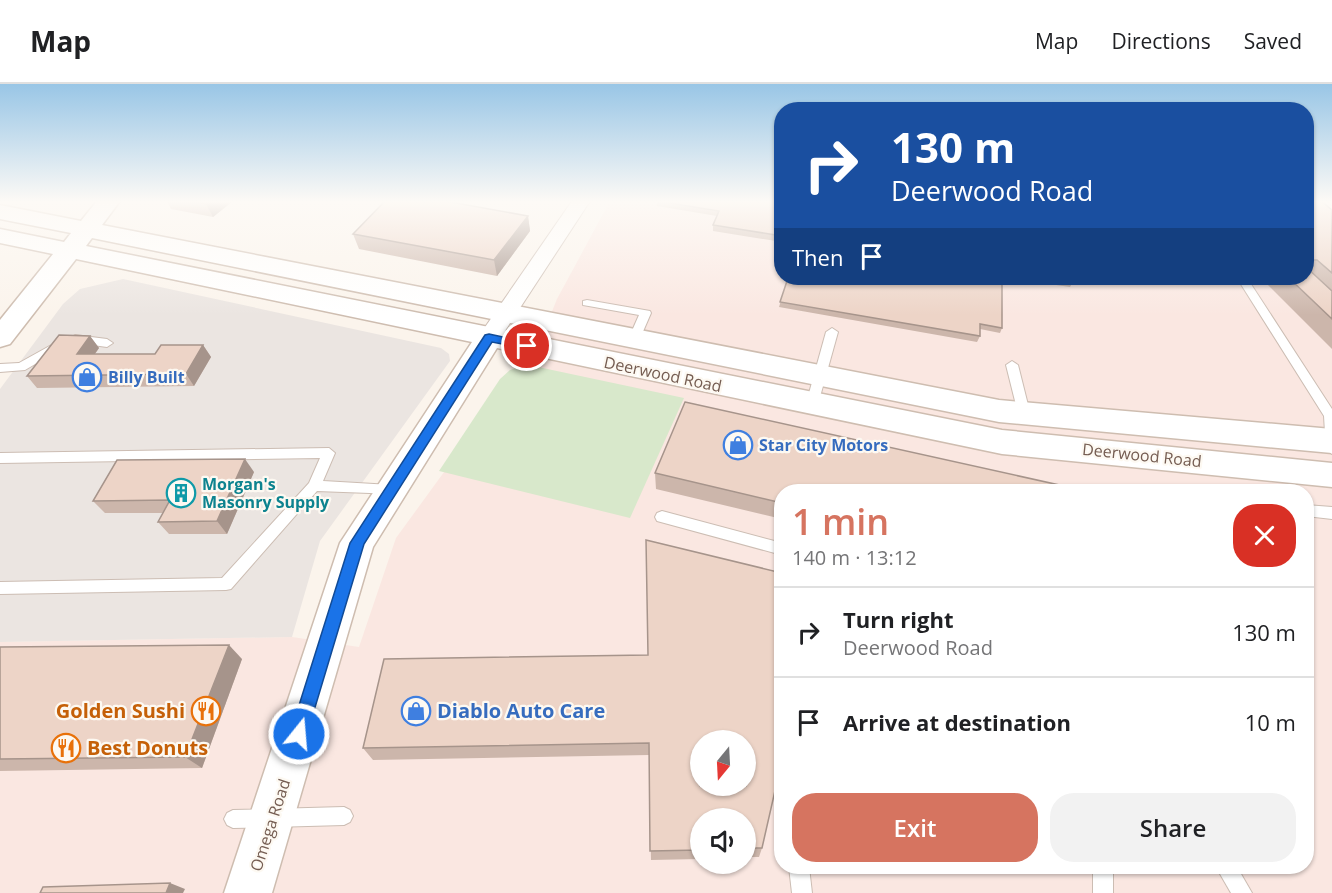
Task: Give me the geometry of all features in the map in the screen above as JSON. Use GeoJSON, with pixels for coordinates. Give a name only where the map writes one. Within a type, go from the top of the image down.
{"type":"FeatureCollection","features":[{"type":"Feature","properties":{"kind":"street"},"geometry":{"type":"LineString","coordinates":[[0,304],[64,239]]}},
{"type":"Feature","properties":{"kind":"street"},"geometry":{"type":"LineString","coordinates":[[0,338],[65,239]]}},
{"type":"Feature","properties":{"kind":"street","name":"Deerwood Road"},"geometry":{"type":"LineString","coordinates":[[69,239],[816,391],[1331,444]]}},
{"type":"Feature","properties":{"kind":"street"},"geometry":{"type":"LineString","coordinates":[[497,326],[556,239]]}},
{"type":"Feature","properties":{"kind":"street","name":"Deerwood Road"},"geometry":{"type":"LineString","coordinates":[[497,326],[634,340],[1002,442],[1332,475]]}},
{"type":"Feature","properties":{"kind":"street","name":"Omega Road"},"geometry":{"type":"LineString","coordinates":[[248,893],[273,819],[357,543],[497,326]]}},
{"type":"Feature","properties":{"kind":"lane"},"geometry":{"type":"LineString","coordinates":[[1246,285],[1330,416],[1331,444]]}},
{"type":"Feature","properties":{"kind":"lane"},"geometry":{"type":"LineString","coordinates":[[586,303],[646,313],[634,340]]}},
{"type":"Feature","properties":{"kind":"lane"},"geometry":{"type":"LineString","coordinates":[[816,391],[832,332]]}},
{"type":"Feature","properties":{"kind":"lane"},"geometry":{"type":"LineString","coordinates":[[0,368],[21,367],[31,363],[64,341],[75,339],[107,343]]}},
{"type":"Feature","properties":{"kind":"lane"},"geometry":{"type":"LineString","coordinates":[[1012,364],[1024,413]]}},
{"type":"Feature","properties":{"kind":"lane"},"geometry":{"type":"LineString","coordinates":[[0,458],[329,453],[314,486],[226,584],[0,588]]}},
{"type":"Feature","properties":{"kind":"lane"},"geometry":{"type":"LineString","coordinates":[[314,486],[391,490]]}},
{"type":"Feature","properties":{"kind":"lane"},"geometry":{"type":"LineString","coordinates":[[1314,511],[1332,513]]}},
{"type":"Feature","properties":{"kind":"lane"},"geometry":{"type":"LineString","coordinates":[[662,517],[774,547]]}},
{"type":"Feature","properties":{"kind":"lane"},"geometry":{"type":"LineString","coordinates":[[233,819],[344,816]]}},
{"type":"Feature","properties":{"kind":"lane"},"geometry":{"type":"LineString","coordinates":[[800,874],[802,893]]}},
{"type":"Feature","properties":{"kind":"lane"},"geometry":{"type":"LineString","coordinates":[[1103,874],[1103,893]]}},
{"type":"Feature","properties":{"kind":"lane"},"geometry":{"type":"LineString","coordinates":[[1230,874],[1242,893]]}},
{"type":"Feature","properties":{"kind":"shaded area"},"geometry":{"type":"Polygon","coordinates":[[[590,239],[774,239],[774,285],[1314,285],[1314,239],[1332,239],[1332,893],[0,893],[0,642],[292,637],[359,647],[396,538],[541,339],[557,299],[590,239]]]}},
{"type":"Feature","properties":{"kind":"shaded area"},"geometry":{"type":"Polygon","coordinates":[[[123,279],[441,348],[449,354],[450,361],[320,541],[292,637],[0,642],[0,389],[63,304],[80,289],[123,279]]]}},
{"type":"Feature","properties":{"kind":"green space"},"geometry":{"type":"Polygon","coordinates":[[[521,366],[538,367],[684,398],[630,518],[439,471],[500,379],[510,370],[521,366]]]}},
{"type":"Feature","properties":{"kind":"building"},"geometry":{"type":"Polygon","coordinates":[[[379,239],[510,239],[494,260],[379,239]]]}},
{"type":"Feature","properties":{"kind":"building"},"geometry":{"type":"Polygon","coordinates":[[[1314,239],[1332,239],[1332,273],[1314,260],[1314,239]]]}},
{"type":"Feature","properties":{"kind":"building"},"geometry":{"type":"Polygon","coordinates":[[[1314,274],[1332,291],[1332,319],[1296,285],[1314,285],[1314,274]]]}},
{"type":"Feature","properties":{"kind":"building"},"geometry":{"type":"Polygon","coordinates":[[[786,285],[1002,285],[1002,328],[980,324],[980,336],[780,302],[786,285]]]}},
{"type":"Feature","properties":{"kind":"building"},"geometry":{"type":"Polygon","coordinates":[[[59,335],[90,336],[77,354],[155,354],[161,345],[203,345],[186,374],[27,376],[59,335]]]}},
{"type":"Feature","properties":{"kind":"building","name":"Star City Motors"},"geometry":{"type":"Polygon","coordinates":[[[685,402],[1055,484],[774,484],[774,501],[655,473],[685,402]]]}},
{"type":"Feature","properties":{"kind":"building","name":"Morgan's Masonry Supply"},"geometry":{"type":"Polygon","coordinates":[[[245,459],[217,521],[158,522],[170,500],[93,501],[117,460],[245,459]]]}},
{"type":"Feature","properties":{"kind":"building"},"geometry":{"type":"Polygon","coordinates":[[[646,540],[774,571],[774,795],[762,848],[756,848],[756,808],[690,808],[690,850],[650,851],[649,743],[363,748],[384,659],[648,655],[646,540]]]}},
{"type":"Feature","properties":{"kind":"building"},"geometry":{"type":"Polygon","coordinates":[[[229,645],[185,757],[0,759],[0,647],[229,645]]]}},
{"type":"Feature","properties":{"kind":"building"},"geometry":{"type":"Polygon","coordinates":[[[170,883],[166,893],[40,893],[43,887],[170,883]]]}},
{"type":"Feature","properties":{"kind":"place","name":"Billy Built"},"geometry":{"type":"Point","coordinates":[87,377]}},
{"type":"Feature","properties":{"kind":"place","name":"Star City Motors"},"geometry":{"type":"Point","coordinates":[738,445]}},
{"type":"Feature","properties":{"kind":"place","name":"Morgan's Masonry Supply"},"geometry":{"type":"Point","coordinates":[181,493]}},
{"type":"Feature","properties":{"kind":"place","name":"Golden Sushi"},"geometry":{"type":"Point","coordinates":[206,711]}},
{"type":"Feature","properties":{"kind":"place","name":"Diablo Auto Care"},"geometry":{"type":"Point","coordinates":[416,711]}},
{"type":"Feature","properties":{"kind":"place","name":"Best Donuts"},"geometry":{"type":"Point","coordinates":[66,748]}},
{"type":"Feature","properties":{"kind":"route"},"geometry":{"type":"LineString","coordinates":[[299,734],[357,543],[489,338],[527,346]]}}]}
